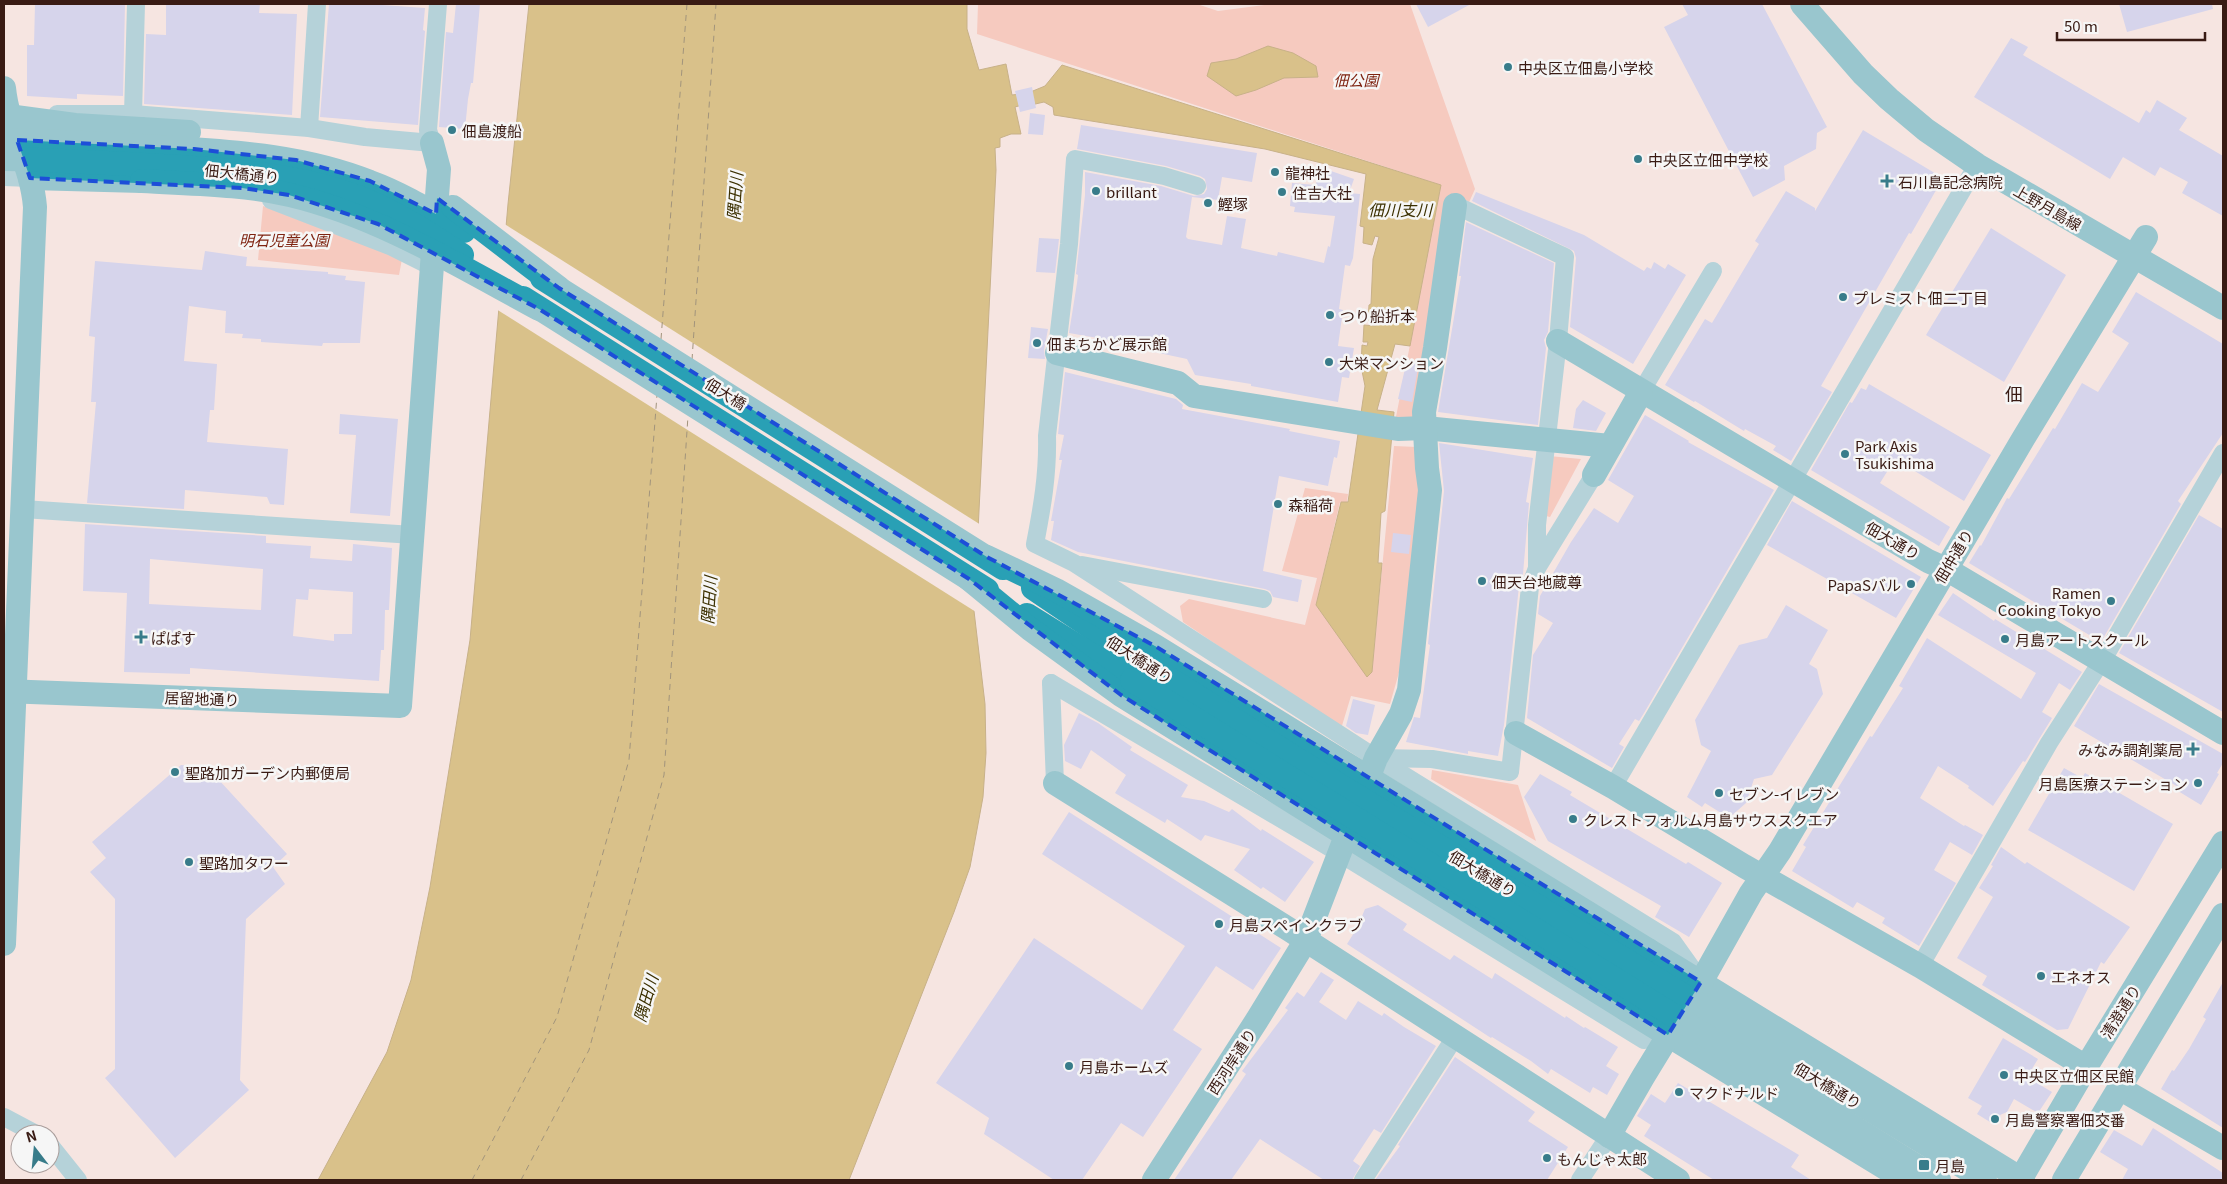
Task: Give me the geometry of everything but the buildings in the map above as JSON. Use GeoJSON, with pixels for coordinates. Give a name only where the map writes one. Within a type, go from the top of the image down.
{"type":"FeatureCollection","features":[{"type":"Feature","properties":{"kind":"main road","name":"上野月島線"},"geometry":{"type":"LineString","coordinates":[[1802,4],[1857,67],[1889,99],[1926,130],[1977,165],[2140,247],[2223,308]]}},
{"type":"Feature","properties":{"kind":"main road"},"geometry":{"type":"LineString","coordinates":[[4,88],[6,116],[30,178],[36,206],[23,509],[9,691],[4,944]]}},
{"type":"Feature","properties":{"kind":"main road"},"geometry":{"type":"LineString","coordinates":[[6,116],[75,125],[137,121],[272,140],[325,150],[376,167],[458,210],[559,288]]}},
{"type":"Feature","properties":{"kind":"main road","name":"佃大橋通り"},"geometry":{"type":"LineString","coordinates":[[4,140],[194,149],[296,160],[370,181],[409,199],[464,231]]}},
{"type":"Feature","properties":{"kind":"main road"},"geometry":{"type":"LineString","coordinates":[[413,535],[439,168],[432,143]]}},
{"type":"Feature","properties":{"kind":"main road","name":"佃大橋通り"},"geometry":{"type":"LineString","coordinates":[[4,159],[193,168],[292,179],[339,191],[385,209],[426,231],[462,255]]}},
{"type":"Feature","properties":{"kind":"main road"},"geometry":{"type":"LineString","coordinates":[[30,178],[142,181],[242,188],[289,195],[334,208],[378,224],[539,309]]}},
{"type":"Feature","properties":{"kind":"main road","name":"西河岸通り"},"geometry":{"type":"LineString","coordinates":[[1154,1180],[1258,1020],[1306,940],[1376,758],[1401,714],[1409,690],[1430,490],[1426,468],[1424,412],[1436,348],[1455,205]]}},
{"type":"Feature","properties":{"kind":"main road","name":"佃大橋"},"geometry":{"type":"LineString","coordinates":[[464,231],[559,288],[987,557]]}},
{"type":"Feature","properties":{"kind":"main road","name":"佃仲通り"},"geometry":{"type":"LineString","coordinates":[[1609,1136],[1701,982],[1728,932],[1780,851],[1946,569],[2140,247]]}},
{"type":"Feature","properties":{"kind":"main road","name":"佃大橋"},"geometry":{"type":"LineString","coordinates":[[462,255],[539,309],[969,579]]}},
{"type":"Feature","properties":{"kind":"main road","name":"佃大通り"},"geometry":{"type":"LineString","coordinates":[[1558,341],[1791,481],[1946,569],[2223,733]]}},
{"type":"Feature","properties":{"kind":"main road"},"geometry":{"type":"LineString","coordinates":[[1057,353],[1178,383],[1194,396],[1398,429],[1425,428],[1610,446]]}},
{"type":"Feature","properties":{"kind":"main road"},"geometry":{"type":"LineString","coordinates":[[1594,475],[1641,392]]}},
{"type":"Feature","properties":{"kind":"main road","name":"居留地通り"},"geometry":{"type":"LineString","coordinates":[[9,691],[400,706],[413,535]]}},
{"type":"Feature","properties":{"kind":"main road"},"geometry":{"type":"LineString","coordinates":[[987,557],[1056,590],[1155,646],[2022,1180]]}},
{"type":"Feature","properties":{"kind":"main road","name":"佃大橋通り"},"geometry":{"type":"LineString","coordinates":[[987,557],[1144,662],[1295,758],[1985,1180]]}},
{"type":"Feature","properties":{"kind":"main road"},"geometry":{"type":"LineString","coordinates":[[969,579],[1030,629],[1121,695],[1668,1036],[1904,1180]]}},
{"type":"Feature","properties":{"kind":"main road","name":"佃大橋通り"},"geometry":{"type":"LineString","coordinates":[[969,579],[1283,776],[1939,1180]]}},
{"type":"Feature","properties":{"kind":"main road"},"geometry":{"type":"LineString","coordinates":[[1516,732],[1613,787],[1763,877],[1920,966],[2086,1067]]}},
{"type":"Feature","properties":{"kind":"main road"},"geometry":{"type":"LineString","coordinates":[[1055,783],[1306,940],[1678,1180]]}},
{"type":"Feature","properties":{"kind":"main road","name":"清澄通り"},"geometry":{"type":"LineString","coordinates":[[2022,1180],[2086,1067],[2223,843]]}},
{"type":"Feature","properties":{"kind":"main road"},"geometry":{"type":"LineString","coordinates":[[2064,1180],[2121,1089],[2223,915]]}},
{"type":"Feature","properties":{"kind":"main road"},"geometry":{"type":"LineString","coordinates":[[2121,1089],[2223,1148]]}},
{"type":"Feature","properties":{"kind":"street"},"geometry":{"type":"LineString","coordinates":[[136,4],[137,121],[309,128],[365,137],[432,143],[428,130],[438,4]]}},
{"type":"Feature","properties":{"kind":"street"},"geometry":{"type":"LineString","coordinates":[[309,128],[318,4]]}},
{"type":"Feature","properties":{"kind":"street"},"geometry":{"type":"LineString","coordinates":[[1197,186],[1164,176],[1075,159],[1070,244],[1047,436],[1048,464],[1035,544],[1074,563],[1376,758],[1673,942],[1701,982]]}},
{"type":"Feature","properties":{"kind":"street"},"geometry":{"type":"LineString","coordinates":[[1613,787],[1977,165]]}},
{"type":"Feature","properties":{"kind":"street"},"geometry":{"type":"LineString","coordinates":[[4,177],[30,178],[64,188],[272,200],[390,246],[432,267]]}},
{"type":"Feature","properties":{"kind":"street"},"geometry":{"type":"LineString","coordinates":[[1455,205],[1565,257],[1558,341],[1537,525],[1537,568]]}},
{"type":"Feature","properties":{"kind":"street"},"geometry":{"type":"LineString","coordinates":[[1641,392],[1713,271]]}},
{"type":"Feature","properties":{"kind":"street"},"geometry":{"type":"LineString","coordinates":[[1920,966],[2049,742],[2101,661],[2223,453]]}},
{"type":"Feature","properties":{"kind":"street"},"geometry":{"type":"LineString","coordinates":[[1376,758],[1432,759],[1510,772],[1516,732],[1530,587],[1537,568],[1594,475]]}},
{"type":"Feature","properties":{"kind":"street"},"geometry":{"type":"LineString","coordinates":[[23,509],[413,535]]}},
{"type":"Feature","properties":{"kind":"street"},"geometry":{"type":"LineString","coordinates":[[1074,563],[1263,599]]}},
{"type":"Feature","properties":{"kind":"street"},"geometry":{"type":"LineString","coordinates":[[1055,783],[1051,684],[1339,853],[1644,1040],[1668,1036]]}},
{"type":"Feature","properties":{"kind":"street"},"geometry":{"type":"LineString","coordinates":[[1364,1180],[1455,1037]]}},
{"type":"Feature","properties":{"kind":"street"},"geometry":{"type":"LineString","coordinates":[[4,1117],[17,1124]]}},
{"type":"Feature","properties":{"kind":"street"},"geometry":{"type":"LineString","coordinates":[[1580,1180],[1609,1136]]}},
{"type":"Feature","properties":{"kind":"street"},"geometry":{"type":"LineString","coordinates":[[60,1158],[78,1180]]}},
{"type":"Feature","properties":{"kind":"highlighted area"},"geometry":{"type":"Polygon","coordinates":[[[17,140],[194,149],[296,160],[370,181],[436,214],[437,198],[559,288],[987,557],[1155,646],[1701,982],[1668,1035],[1121,695],[969,579],[539,309],[378,224],[334,208],[289,195],[242,188],[30,178],[17,140]]]}},
{"type":"Feature","properties":{"kind":"green space","name":"佃公園"},"geometry":{"type":"Polygon","coordinates":[[[978,4],[1197,4],[1218,11],[1272,4],[1410,4],[1475,189],[1466,209],[1421,423],[1395,422],[1441,185],[977,34],[978,4]]]}},
{"type":"Feature","properties":{"kind":"green space","name":"明石児童公園"},"geometry":{"type":"Polygon","coordinates":[[[263,206],[402,259],[399,275],[258,260],[263,206]]]}},
{"type":"Feature","properties":{"kind":"green space"},"geometry":{"type":"Polygon","coordinates":[[[1394,446],[1417,447],[1422,509],[1408,641],[1390,704],[1351,696],[1341,729],[1183,622],[1180,606],[1189,599],[1305,625],[1317,578],[1282,571],[1305,488],[1348,494],[1347,502],[1340,502],[1316,605],[1368,676],[1372,671],[1394,446]]]}},
{"type":"Feature","properties":{"kind":"green space"},"geometry":{"type":"Polygon","coordinates":[[[1549,456],[1581,459],[1550,517],[1542,515],[1549,456]]]}},
{"type":"Feature","properties":{"kind":"green space"},"geometry":{"type":"Polygon","coordinates":[[[1432,770],[1518,785],[1536,841],[1431,779],[1432,770]]]}},
{"type":"Feature","properties":{"kind":"water","name":"隅田川"},"geometry":{"type":"Polygon","coordinates":[[[529,4],[967,4],[967,29],[979,70],[1006,64],[1012,95],[1020,94],[1022,105],[1015,107],[1021,134],[1011,134],[1000,138],[1000,147],[995,148],[996,170],[974,611],[985,704],[986,753],[983,797],[970,867],[849,1180],[318,1180],[387,1052],[411,980],[430,887],[470,640],[508,204],[529,4]]]}},
{"type":"Feature","properties":{"kind":"water"},"geometry":{"type":"Polygon","coordinates":[[[1268,46],[1293,53],[1316,66],[1318,77],[1284,78],[1236,96],[1207,76],[1211,63],[1236,59],[1268,46]]]}},
{"type":"Feature","properties":{"kind":"water","name":"佃川支川"},"geometry":{"type":"Polygon","coordinates":[[[1062,65],[1441,185],[1410,346],[1395,344],[1377,410],[1394,412],[1385,511],[1381,513],[1378,563],[1382,563],[1372,672],[1367,677],[1316,605],[1341,502],[1348,502],[1365,386],[1361,366],[1362,345],[1367,346],[1368,342],[1363,342],[1364,325],[1376,326],[1377,323],[1368,320],[1369,305],[1371,304],[1373,259],[1379,237],[1375,236],[1372,245],[1363,243],[1364,227],[1360,226],[1366,174],[1265,149],[1054,115],[1053,107],[1044,102],[1031,105],[1028,93],[1045,86],[1062,65]]]}},
{"type":"Feature","properties":{"kind":"pier"},"geometry":{"type":"Polygon","coordinates":[[[503,223],[981,525],[976,612],[496,309],[503,223]]]}},
{"type":"Feature","properties":{"kind":"ferry route"},"geometry":{"type":"LineString","coordinates":[[661,339],[687,4]]}},
{"type":"Feature","properties":{"kind":"ferry route"},"geometry":{"type":"LineString","coordinates":[[692,360],[716,4]]}},
{"type":"Feature","properties":{"kind":"ferry route"},"geometry":{"type":"LineString","coordinates":[[472,1180],[557,1017],[629,760],[657,395]]}},
{"type":"Feature","properties":{"kind":"ferry route"},"geometry":{"type":"LineString","coordinates":[[521,1180],[589,1050],[664,775],[688,416]]}},
{"type":"Feature","properties":{"kind":"place","name":"中央区立佃島小学校"},"geometry":{"type":"Point","coordinates":[1508,67]}},
{"type":"Feature","properties":{"kind":"place","name":"佃島渡船"},"geometry":{"type":"Point","coordinates":[452,130]}},
{"type":"Feature","properties":{"kind":"place","name":"中央区立佃中学校"},"geometry":{"type":"Point","coordinates":[1638,159]}},
{"type":"Feature","properties":{"kind":"place","name":"龍神社"},"geometry":{"type":"Point","coordinates":[1275,172]}},
{"type":"Feature","properties":{"kind":"place","name":"石川島記念病院"},"geometry":{"type":"Point","coordinates":[1887,181]}},
{"type":"Feature","properties":{"kind":"place","name":"brillant"},"geometry":{"type":"Point","coordinates":[1096,191]}},
{"type":"Feature","properties":{"kind":"place","name":"住吉大社"},"geometry":{"type":"Point","coordinates":[1282,192]}},
{"type":"Feature","properties":{"kind":"place","name":"鰹塚"},"geometry":{"type":"Point","coordinates":[1208,203]}},
{"type":"Feature","properties":{"kind":"place","name":"プレミスト佃二丁目"},"geometry":{"type":"Point","coordinates":[1843,297]}},
{"type":"Feature","properties":{"kind":"place","name":"つり船折本"},"geometry":{"type":"Point","coordinates":[1330,315]}},
{"type":"Feature","properties":{"kind":"place","name":"佃まちかど展示館"},"geometry":{"type":"Point","coordinates":[1037,343]}},
{"type":"Feature","properties":{"kind":"place","name":"大栄マンション"},"geometry":{"type":"Point","coordinates":[1329,362]}},
{"type":"Feature","properties":{"kind":"place","name":"Park Axis Tsukishima"},"geometry":{"type":"Point","coordinates":[1845,454]}},
{"type":"Feature","properties":{"kind":"place","name":"森稲荷"},"geometry":{"type":"Point","coordinates":[1278,504]}},
{"type":"Feature","properties":{"kind":"place","name":"佃天台地蔵尊"},"geometry":{"type":"Point","coordinates":[1482,581]}},
{"type":"Feature","properties":{"kind":"place","name":"PapaSバル"},"geometry":{"type":"Point","coordinates":[1911,584]}},
{"type":"Feature","properties":{"kind":"place","name":"Ramen Cooking Tokyo"},"geometry":{"type":"Point","coordinates":[2111,601]}},
{"type":"Feature","properties":{"kind":"place","name":"ぱぱす"},"geometry":{"type":"Point","coordinates":[141,637]}},
{"type":"Feature","properties":{"kind":"place","name":"月島アートスクール"},"geometry":{"type":"Point","coordinates":[2005,639]}},
{"type":"Feature","properties":{"kind":"place","name":"みなみ調剤薬局"},"geometry":{"type":"Point","coordinates":[2193,749]}},
{"type":"Feature","properties":{"kind":"place","name":"聖路加ガーデン内郵便局"},"geometry":{"type":"Point","coordinates":[175,772]}},
{"type":"Feature","properties":{"kind":"place","name":"月島医療ステーション"},"geometry":{"type":"Point","coordinates":[2198,783]}},
{"type":"Feature","properties":{"kind":"place","name":"セブン-イレブン"},"geometry":{"type":"Point","coordinates":[1719,793]}},
{"type":"Feature","properties":{"kind":"place","name":"クレストフォルム月島サウススクエア"},"geometry":{"type":"Point","coordinates":[1573,819]}},
{"type":"Feature","properties":{"kind":"place","name":"聖路加タワー"},"geometry":{"type":"Point","coordinates":[189,862]}},
{"type":"Feature","properties":{"kind":"place","name":"月島スペインクラブ"},"geometry":{"type":"Point","coordinates":[1219,924]}},
{"type":"Feature","properties":{"kind":"place","name":"エネオス"},"geometry":{"type":"Point","coordinates":[2041,976]}},
{"type":"Feature","properties":{"kind":"place","name":"月島ホームズ"},"geometry":{"type":"Point","coordinates":[1069,1066]}},
{"type":"Feature","properties":{"kind":"place","name":"中央区立佃区民館"},"geometry":{"type":"Point","coordinates":[2004,1075]}},
{"type":"Feature","properties":{"kind":"place","name":"マクドナルド"},"geometry":{"type":"Point","coordinates":[1679,1092]}},
{"type":"Feature","properties":{"kind":"place","name":"月島警察署佃交番"},"geometry":{"type":"Point","coordinates":[1995,1119]}},
{"type":"Feature","properties":{"kind":"place","name":"もんじゃ太郎"},"geometry":{"type":"Point","coordinates":[1547,1158]}},
{"type":"Feature","properties":{"kind":"place","name":"月島"},"geometry":{"type":"Point","coordinates":[1924,1165]}},
{"type":"Feature","properties":{"kind":"district","name":"佃"},"geometry":{"type":"Point","coordinates":[2014,393]}}]}
